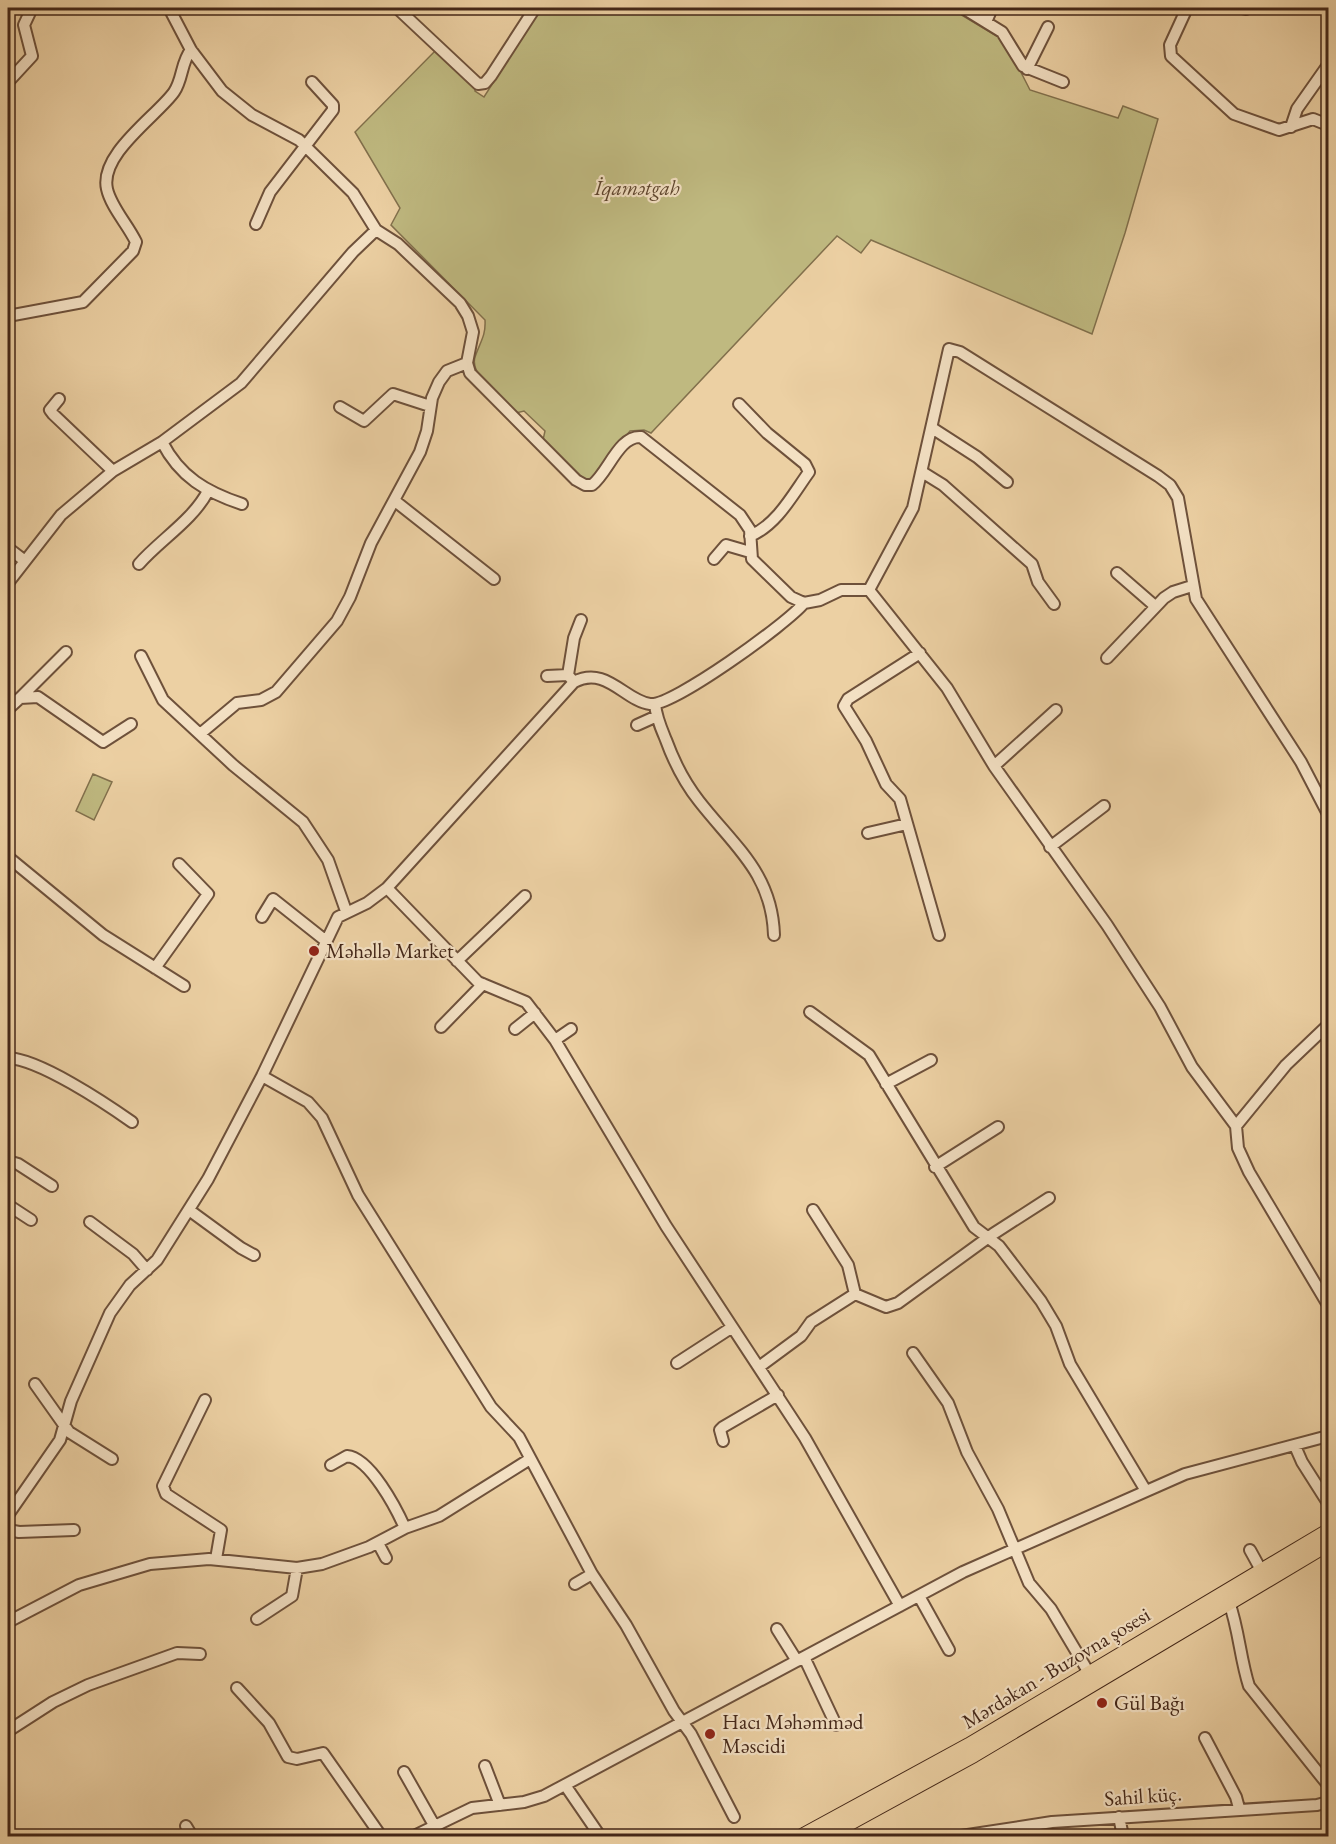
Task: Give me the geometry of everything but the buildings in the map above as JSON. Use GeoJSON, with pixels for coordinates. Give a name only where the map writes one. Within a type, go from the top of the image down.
{"type":"FeatureCollection","features":[{"type":"Feature","properties":{"kind":"main road","name":"Mərdəkan - Buzovna şosesi"},"geometry":{"type":"LineString","coordinates":[[802,1836],[950,1756],[1329,1531]]}},
{"type":"Feature","properties":{"kind":"main road","name":"Mərdəkan - Buzovna şosesi"},"geometry":{"type":"LineString","coordinates":[[826,1836],[974,1755],[1329,1544]]}},
{"type":"Feature","properties":{"kind":"street"},"geometry":{"type":"LineString","coordinates":[[8,82],[32,56],[24,25],[32,8]]}},
{"type":"Feature","properties":{"kind":"street"},"geometry":{"type":"LineString","coordinates":[[169,8],[191,50],[207,74],[230,99],[305,145],[359,200],[376,230],[398,244],[464,309],[471,324],[473,337],[467,363],[470,373],[485,391],[581,484],[589,486],[596,482],[625,443],[633,437],[641,437],[740,515],[749,527],[750,552],[760,569],[791,597],[804,603]]}},
{"type":"Feature","properties":{"kind":"street"},"geometry":{"type":"LineString","coordinates":[[397,8],[478,84],[485,83],[491,76],[535,8]]}},
{"type":"Feature","properties":{"kind":"street"},"geometry":{"type":"LineString","coordinates":[[963,8],[1002,32],[1028,69],[1063,82]]}},
{"type":"Feature","properties":{"kind":"street"},"geometry":{"type":"LineString","coordinates":[[986,22],[992,8]]}},
{"type":"Feature","properties":{"kind":"street"},"geometry":{"type":"LineString","coordinates":[[1187,8],[1170,45],[1171,56],[1228,110],[1274,129],[1291,127],[1318,118],[1329,125]]}},
{"type":"Feature","properties":{"kind":"street"},"geometry":{"type":"LineString","coordinates":[[1028,69],[1048,27]]}},
{"type":"Feature","properties":{"kind":"street"},"geometry":{"type":"LineString","coordinates":[[8,316],[84,302],[133,251],[136,242],[108,192],[107,179],[126,141],[174,92],[185,59],[191,50]]}},
{"type":"Feature","properties":{"kind":"street"},"geometry":{"type":"LineString","coordinates":[[1291,127],[1297,109],[1329,65]]}},
{"type":"Feature","properties":{"kind":"street"},"geometry":{"type":"LineString","coordinates":[[256,224],[270,192],[334,108],[312,82]]}},
{"type":"Feature","properties":{"kind":"street"},"geometry":{"type":"LineString","coordinates":[[8,583],[61,515],[113,471],[162,442],[241,383],[353,252],[376,230]]}},
{"type":"Feature","properties":{"kind":"street"},"geometry":{"type":"LineString","coordinates":[[869,590],[908,520],[922,472],[949,349],[960,352],[1170,485],[1178,498],[1192,586],[1196,598],[1326,801],[1329,814]]}},
{"type":"Feature","properties":{"kind":"street"},"geometry":{"type":"LineString","coordinates":[[200,735],[237,703],[261,700],[276,692],[331,628],[350,597],[371,543],[425,440],[430,406],[442,376],[452,368],[467,363]]}},
{"type":"Feature","properties":{"kind":"street"},"geometry":{"type":"LineString","coordinates":[[340,407],[364,421],[393,394],[430,406]]}},
{"type":"Feature","properties":{"kind":"street"},"geometry":{"type":"LineString","coordinates":[[58,399],[52,406],[53,414],[113,471]]}},
{"type":"Feature","properties":{"kind":"street"},"geometry":{"type":"LineString","coordinates":[[739,404],[767,433],[805,464],[809,472],[778,515],[765,528],[750,536]]}},
{"type":"Feature","properties":{"kind":"street"},"geometry":{"type":"LineString","coordinates":[[932,428],[977,457],[1008,482]]}},
{"type":"Feature","properties":{"kind":"street"},"geometry":{"type":"LineString","coordinates":[[162,442],[179,469],[208,491],[242,504]]}},
{"type":"Feature","properties":{"kind":"street"},"geometry":{"type":"LineString","coordinates":[[922,472],[943,485],[1032,564],[1038,582],[1054,604]]}},
{"type":"Feature","properties":{"kind":"street"},"geometry":{"type":"LineString","coordinates":[[139,564],[157,544],[194,512],[208,491]]}},
{"type":"Feature","properties":{"kind":"street"},"geometry":{"type":"LineString","coordinates":[[395,501],[494,579]]}},
{"type":"Feature","properties":{"kind":"street"},"geometry":{"type":"LineString","coordinates":[[714,559],[726,545],[750,552]]}},
{"type":"Feature","properties":{"kind":"street"},"geometry":{"type":"LineString","coordinates":[[8,548],[25,561]]}},
{"type":"Feature","properties":{"kind":"street"},"geometry":{"type":"LineString","coordinates":[[1117,573],[1155,606]]}},
{"type":"Feature","properties":{"kind":"street"},"geometry":{"type":"LineString","coordinates":[[1107,658],[1155,606],[1173,591],[1192,586]]}},
{"type":"Feature","properties":{"kind":"street"},"geometry":{"type":"LineString","coordinates":[[546,676],[609,681],[643,702],[655,704],[671,698],[720,668],[785,622],[804,603],[820,600],[841,590],[869,590]]}},
{"type":"Feature","properties":{"kind":"street"},"geometry":{"type":"LineString","coordinates":[[869,590],[957,702],[994,766],[1107,925],[1170,1022],[1192,1067],[1236,1126],[1238,1148],[1245,1163],[1329,1305]]}},
{"type":"Feature","properties":{"kind":"street"},"geometry":{"type":"LineString","coordinates":[[8,1515],[48,1461],[60,1440],[71,1401],[107,1318],[122,1294],[163,1251],[189,1210],[262,1076],[338,917],[346,911],[367,903],[387,888],[571,678],[574,638],[581,620]]}},
{"type":"Feature","properties":{"kind":"street"},"geometry":{"type":"LineString","coordinates":[[8,709],[66,652]]}},
{"type":"Feature","properties":{"kind":"street"},"geometry":{"type":"LineString","coordinates":[[920,653],[848,699],[844,706],[870,749],[886,784],[900,799],[939,935]]}},
{"type":"Feature","properties":{"kind":"street"},"geometry":{"type":"LineString","coordinates":[[141,656],[163,700],[233,765],[303,822],[328,860],[346,911]]}},
{"type":"Feature","properties":{"kind":"street"},"geometry":{"type":"LineString","coordinates":[[20,698],[33,695],[43,699],[99,742],[107,740],[131,724]]}},
{"type":"Feature","properties":{"kind":"street"},"geometry":{"type":"LineString","coordinates":[[655,704],[657,716],[674,761],[687,785],[727,831],[753,868],[772,906],[774,935]]}},
{"type":"Feature","properties":{"kind":"street"},"geometry":{"type":"LineString","coordinates":[[994,766],[1056,710]]}},
{"type":"Feature","properties":{"kind":"street"},"geometry":{"type":"LineString","coordinates":[[637,725],[657,716]]}},
{"type":"Feature","properties":{"kind":"street"},"geometry":{"type":"LineString","coordinates":[[1050,847],[1104,806]]}},
{"type":"Feature","properties":{"kind":"street"},"geometry":{"type":"LineString","coordinates":[[868,833],[907,824]]}},
{"type":"Feature","properties":{"kind":"street"},"geometry":{"type":"LineString","coordinates":[[8,857],[104,935],[184,986]]}},
{"type":"Feature","properties":{"kind":"street"},"geometry":{"type":"LineString","coordinates":[[155,968],[207,894],[179,864]]}},
{"type":"Feature","properties":{"kind":"street"},"geometry":{"type":"LineString","coordinates":[[387,888],[457,961],[483,984],[520,999],[535,1013],[555,1040],[731,1328],[778,1395],[837,1490],[900,1606]]}},
{"type":"Feature","properties":{"kind":"street"},"geometry":{"type":"LineString","coordinates":[[457,961],[525,896]]}},
{"type":"Feature","properties":{"kind":"street"},"geometry":{"type":"LineString","coordinates":[[262,917],[273,899],[326,941]]}},
{"type":"Feature","properties":{"kind":"street"},"geometry":{"type":"LineString","coordinates":[[441,1027],[483,984]]}},
{"type":"Feature","properties":{"kind":"street"},"geometry":{"type":"LineString","coordinates":[[810,1012],[833,1031],[864,1050],[974,1227],[999,1246],[1041,1301],[1056,1326],[1070,1364],[1146,1491]]}},
{"type":"Feature","properties":{"kind":"street"},"geometry":{"type":"LineString","coordinates":[[515,1029],[535,1013]]}},
{"type":"Feature","properties":{"kind":"street"},"geometry":{"type":"LineString","coordinates":[[1236,1126],[1281,1070],[1329,1025]]}},
{"type":"Feature","properties":{"kind":"street"},"geometry":{"type":"LineString","coordinates":[[555,1040],[571,1029]]}},
{"type":"Feature","properties":{"kind":"street"},"geometry":{"type":"LineString","coordinates":[[8,1058],[22,1060],[94,1096],[132,1122]]}},
{"type":"Feature","properties":{"kind":"street"},"geometry":{"type":"LineString","coordinates":[[886,1084],[931,1060]]}},
{"type":"Feature","properties":{"kind":"street"},"geometry":{"type":"LineString","coordinates":[[262,1076],[308,1102],[322,1118],[358,1195],[491,1407],[516,1432],[592,1574],[626,1625],[671,1706],[692,1734],[734,1817]]}},
{"type":"Feature","properties":{"kind":"street"},"geometry":{"type":"LineString","coordinates":[[935,1167],[998,1127]]}},
{"type":"Feature","properties":{"kind":"street"},"geometry":{"type":"LineString","coordinates":[[8,1161],[18,1164],[52,1186]]}},
{"type":"Feature","properties":{"kind":"street"},"geometry":{"type":"LineString","coordinates":[[855,1294],[886,1307],[898,1304],[1048,1198]]}},
{"type":"Feature","properties":{"kind":"street"},"geometry":{"type":"LineString","coordinates":[[8,1205],[31,1220]]}},
{"type":"Feature","properties":{"kind":"street"},"geometry":{"type":"LineString","coordinates":[[189,1210],[241,1248],[254,1254]]}},
{"type":"Feature","properties":{"kind":"street"},"geometry":{"type":"LineString","coordinates":[[813,1210],[848,1265],[855,1294]]}},
{"type":"Feature","properties":{"kind":"street"},"geometry":{"type":"LineString","coordinates":[[90,1222],[133,1254],[147,1270]]}},
{"type":"Feature","properties":{"kind":"street"},"geometry":{"type":"LineString","coordinates":[[759,1367],[801,1336],[811,1322],[855,1294]]}},
{"type":"Feature","properties":{"kind":"street"},"geometry":{"type":"LineString","coordinates":[[677,1363],[731,1328]]}},
{"type":"Feature","properties":{"kind":"street"},"geometry":{"type":"LineString","coordinates":[[913,1353],[948,1403],[967,1452],[998,1509],[1029,1583],[1051,1610],[1089,1673]]}},
{"type":"Feature","properties":{"kind":"street"},"geometry":{"type":"LineString","coordinates":[[35,1384],[64,1427],[112,1459]]}},
{"type":"Feature","properties":{"kind":"street"},"geometry":{"type":"LineString","coordinates":[[723,1441],[720,1430],[723,1427],[778,1395]]}},
{"type":"Feature","properties":{"kind":"street"},"geometry":{"type":"LineString","coordinates":[[206,1400],[163,1486],[166,1494],[221,1530],[216,1559]]}},
{"type":"Feature","properties":{"kind":"street"},"geometry":{"type":"LineString","coordinates":[[414,1836],[472,1809],[535,1800],[1014,1548],[1197,1470],[1329,1436]]}},
{"type":"Feature","properties":{"kind":"street"},"geometry":{"type":"LineString","coordinates":[[1295,1446],[1302,1462],[1329,1503]]}},
{"type":"Feature","properties":{"kind":"street"},"geometry":{"type":"LineString","coordinates":[[331,1465],[347,1456],[359,1460],[383,1487],[405,1528]]}},
{"type":"Feature","properties":{"kind":"street"},"geometry":{"type":"LineString","coordinates":[[8,1622],[79,1585],[111,1573],[164,1561],[216,1559],[297,1568],[322,1564],[378,1543],[405,1528],[439,1516],[530,1459]]}},
{"type":"Feature","properties":{"kind":"street"},"geometry":{"type":"LineString","coordinates":[[8,1530],[19,1532],[74,1530]]}},
{"type":"Feature","properties":{"kind":"street"},"geometry":{"type":"LineString","coordinates":[[378,1543],[386,1558]]}},
{"type":"Feature","properties":{"kind":"street"},"geometry":{"type":"LineString","coordinates":[[1250,1550],[1261,1570]]}},
{"type":"Feature","properties":{"kind":"street"},"geometry":{"type":"LineString","coordinates":[[257,1619],[292,1596],[297,1568]]}},
{"type":"Feature","properties":{"kind":"street"},"geometry":{"type":"LineString","coordinates":[[575,1584],[592,1574]]}},
{"type":"Feature","properties":{"kind":"street"},"geometry":{"type":"LineString","coordinates":[[920,1596],[949,1650]]}},
{"type":"Feature","properties":{"kind":"street"},"geometry":{"type":"LineString","coordinates":[[1229,1602],[1238,1629],[1250,1686],[1329,1785]]}},
{"type":"Feature","properties":{"kind":"street"},"geometry":{"type":"LineString","coordinates":[[777,1629],[800,1659],[836,1725]]}},
{"type":"Feature","properties":{"kind":"street"},"geometry":{"type":"LineString","coordinates":[[8,1731],[53,1702],[88,1685],[177,1653],[200,1654]]}},
{"type":"Feature","properties":{"kind":"street"},"geometry":{"type":"LineString","coordinates":[[237,1688],[269,1723],[288,1757],[297,1758],[323,1753],[381,1836]]}},
{"type":"Feature","properties":{"kind":"street"},"geometry":{"type":"LineString","coordinates":[[1205,1738],[1231,1785],[1239,1808]]}},
{"type":"Feature","properties":{"kind":"street"},"geometry":{"type":"LineString","coordinates":[[485,1766],[500,1805]]}},
{"type":"Feature","properties":{"kind":"street"},"geometry":{"type":"LineString","coordinates":[[404,1772],[434,1825]]}},
{"type":"Feature","properties":{"kind":"street"},"geometry":{"type":"LineString","coordinates":[[565,1785],[600,1836]]}},
{"type":"Feature","properties":{"kind":"street","name":"Sahil küç."},"geometry":{"type":"LineString","coordinates":[[961,1836],[1042,1823],[1239,1808],[1317,1805],[1329,1802]]}},
{"type":"Feature","properties":{"kind":"street"},"geometry":{"type":"LineString","coordinates":[[1119,1817],[1123,1836]]}},
{"type":"Feature","properties":{"kind":"street"},"geometry":{"type":"LineString","coordinates":[[186,1826],[192,1836]]}},
{"type":"Feature","properties":{"kind":"green space","name":"İqamətgah"},"geometry":{"type":"Polygon","coordinates":[[[541,8],[950,8],[1005,41],[1030,90],[1118,118],[1123,106],[1158,119],[1125,233],[1092,334],[871,240],[861,253],[837,236],[651,433],[644,430],[630,431],[590,481],[586,481],[543,440],[545,431],[524,411],[516,413],[482,380],[477,372],[475,357],[484,335],[485,320],[391,225],[400,208],[355,132],[437,49],[475,88],[475,91],[484,97],[541,8]]]}},
{"type":"Feature","properties":{"kind":"green space"},"geometry":{"type":"Polygon","coordinates":[[[93,774],[112,782],[94,820],[76,811],[93,774]]]}},
{"type":"Feature","properties":{"kind":"place","name":"Məhəllə Market"},"geometry":{"type":"Point","coordinates":[314,951]}},
{"type":"Feature","properties":{"kind":"place","name":"Gül Bağı"},"geometry":{"type":"Point","coordinates":[1102,1703]}},
{"type":"Feature","properties":{"kind":"place","name":"Hacı Məhəmməd Məscidi"},"geometry":{"type":"Point","coordinates":[710,1734]}}]}
